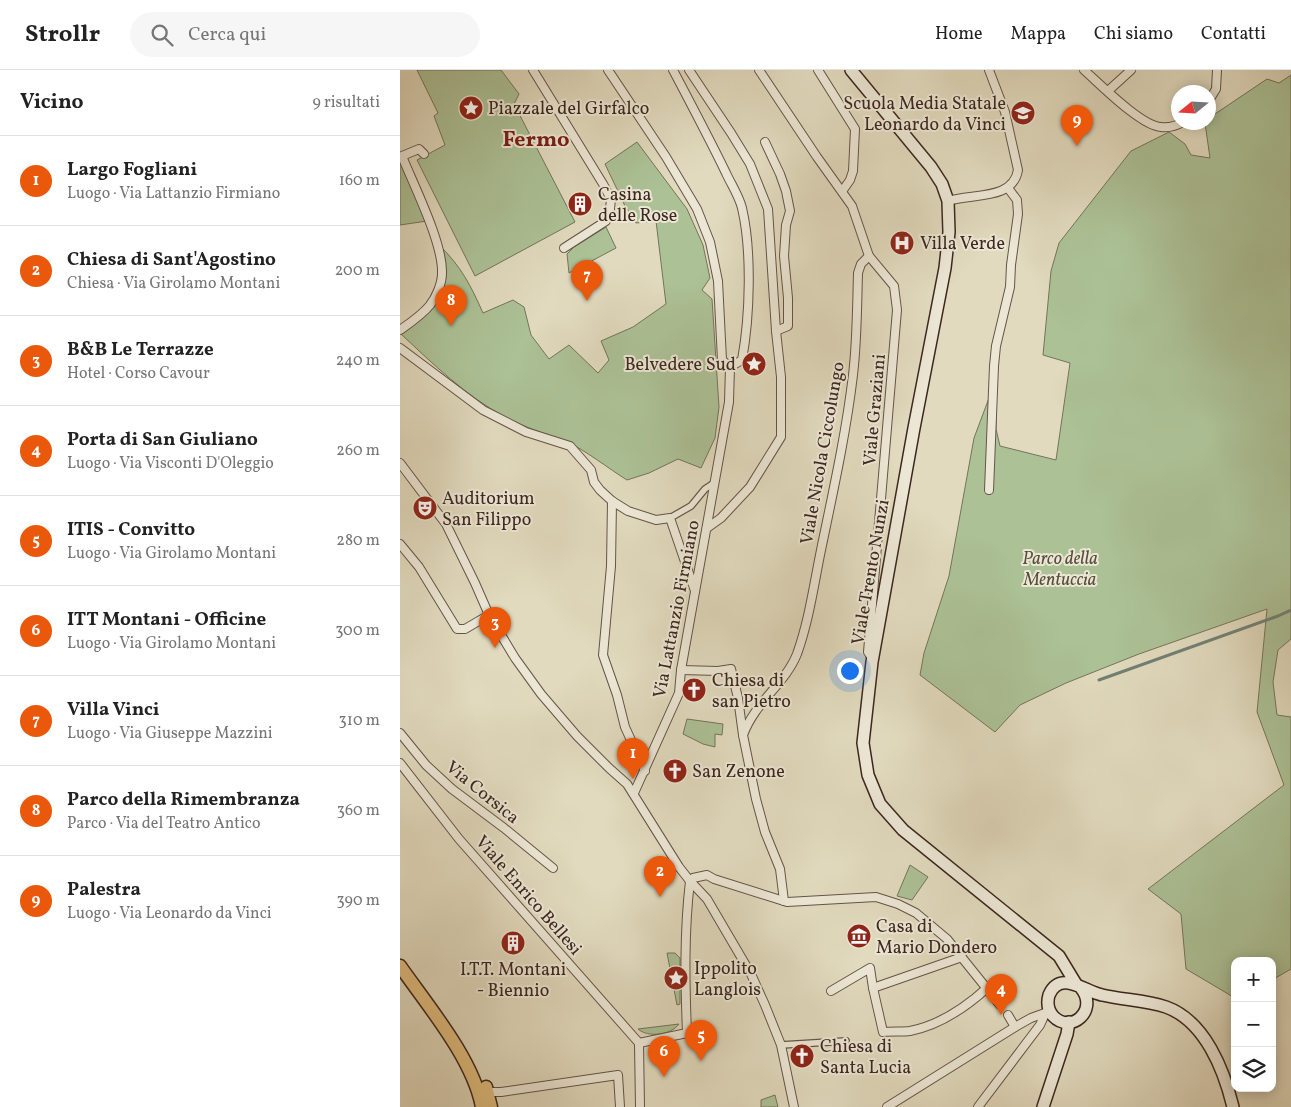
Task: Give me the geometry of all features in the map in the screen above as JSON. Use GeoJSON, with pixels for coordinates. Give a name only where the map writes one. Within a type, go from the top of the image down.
{"type":"FeatureCollection","features":[{"type":"Feature","properties":{"kind":"main road"},"geometry":{"type":"LineString","coordinates":[[851,70],[931,167],[942,184],[948,201]]}},
{"type":"Feature","properties":{"kind":"main road","name":"Viale Trento Nunzi"},"geometry":{"type":"LineString","coordinates":[[948,201],[949,232],[945,268],[872,662],[863,743],[868,775],[880,804],[904,830],[1059,956],[1079,986]]}},
{"type":"Feature","properties":{"kind":"main road"},"geometry":{"type":"LineString","coordinates":[[1059,956],[1063,983]]}},
{"type":"Feature","properties":{"kind":"main road"},"geometry":{"type":"LineString","coordinates":[[400,966],[458,1049],[474,1079],[482,1107]]}},
{"type":"Feature","properties":{"kind":"main road"},"geometry":{"type":"LineString","coordinates":[[1102,995],[1088,1006],[1081,1017],[1069,1022],[1056,1019],[1047,1011],[1052,990],[1063,983],[1079,986],[1102,995],[1166,1007],[1184,1016],[1200,1032],[1213,1054],[1222,1072],[1233,1107]]}},
{"type":"Feature","properties":{"kind":"main road"},"geometry":{"type":"LineString","coordinates":[[1079,986],[1088,999],[1088,1006]]}},
{"type":"Feature","properties":{"kind":"main road"},"geometry":{"type":"LineString","coordinates":[[1043,1107],[1067,1034],[1069,1022]]}},
{"type":"Feature","properties":{"kind":"main road"},"geometry":{"type":"LineString","coordinates":[[458,1049],[472,1062],[483,1079],[491,1107]]}},
{"type":"Feature","properties":{"kind":"street"},"geometry":{"type":"LineString","coordinates":[[533,70],[611,199],[606,220],[564,248]]}},
{"type":"Feature","properties":{"kind":"street"},"geometry":{"type":"LineString","coordinates":[[608,70],[666,157],[697,209],[710,242],[718,281],[722,360],[730,367],[742,360],[746,340],[748,277],[746,234],[741,206],[705,130],[673,70]]}},
{"type":"Feature","properties":{"kind":"street"},"geometry":{"type":"LineString","coordinates":[[689,70],[750,164],[768,209],[781,377],[781,437],[750,487],[721,518],[707,528]]}},
{"type":"Feature","properties":{"kind":"street"},"geometry":{"type":"LineString","coordinates":[[759,70],[817,157],[843,190],[856,214],[869,256]]}},
{"type":"Feature","properties":{"kind":"street"},"geometry":{"type":"LineString","coordinates":[[818,70],[855,129],[853,171],[850,180],[843,190]]}},
{"type":"Feature","properties":{"kind":"street"},"geometry":{"type":"LineString","coordinates":[[948,201],[956,198],[998,192],[1008,188],[1016,179],[1018,170],[1005,112],[989,70]]}},
{"type":"Feature","properties":{"kind":"street"},"geometry":{"type":"LineString","coordinates":[[1084,70],[1146,122],[1159,128],[1171,126]]}},
{"type":"Feature","properties":{"kind":"street"},"geometry":{"type":"LineString","coordinates":[[1108,92],[1131,70]]}},
{"type":"Feature","properties":{"kind":"street"},"geometry":{"type":"LineString","coordinates":[[1216,89],[1217,70]]}},
{"type":"Feature","properties":{"kind":"street"},"geometry":{"type":"LineString","coordinates":[[765,142],[780,174],[790,211],[786,225],[784,256],[788,298],[788,326],[776,331]]}},
{"type":"Feature","properties":{"kind":"street"},"geometry":{"type":"LineString","coordinates":[[400,330],[429,306],[442,279],[442,266],[436,241],[402,156],[415,149],[424,154]]}},
{"type":"Feature","properties":{"kind":"street"},"geometry":{"type":"LineString","coordinates":[[989,490],[996,346],[1010,286],[1010,265],[1018,214],[1017,200],[1008,188]]}},
{"type":"Feature","properties":{"kind":"street","name":"Viale Graziani"},"geometry":{"type":"LineString","coordinates":[[869,256],[894,286],[897,310],[868,652],[872,662]]}},
{"type":"Feature","properties":{"kind":"street","name":"Viale Nicola Ciccolungo"},"geometry":{"type":"LineString","coordinates":[[743,735],[752,715],[784,677],[796,656],[804,629],[829,511],[854,373],[858,273],[861,264],[869,256]]}},
{"type":"Feature","properties":{"kind":"street"},"geometry":{"type":"LineString","coordinates":[[400,348],[483,410],[526,432],[570,446],[591,470],[594,482],[600,490],[612,501],[628,511],[656,520],[670,518],[691,506],[714,483]]}},
{"type":"Feature","properties":{"kind":"street","name":"Via Lattanzio Firmiano"},"geometry":{"type":"LineString","coordinates":[[634,793],[679,693],[681,670],[729,402],[730,367]]}},
{"type":"Feature","properties":{"kind":"street"},"geometry":{"type":"LineString","coordinates":[[400,463],[446,524],[489,615],[515,658],[541,694],[577,736],[627,784],[679,867],[707,899],[751,974],[765,1005],[780,1045],[794,1107]]}},
{"type":"Feature","properties":{"kind":"street"},"geometry":{"type":"LineString","coordinates":[[612,501],[610,566],[603,655],[617,695],[625,727],[645,771]]}},
{"type":"Feature","properties":{"kind":"street"},"geometry":{"type":"LineString","coordinates":[[670,518],[696,592]]}},
{"type":"Feature","properties":{"kind":"street"},"geometry":{"type":"LineString","coordinates":[[400,544],[419,567],[457,629],[466,629],[489,615]]}},
{"type":"Feature","properties":{"kind":"street"},"geometry":{"type":"LineString","coordinates":[[681,670],[718,671],[731,669],[756,799],[765,832],[780,869],[784,901]]}},
{"type":"Feature","properties":{"kind":"street","name":"Via Corsica"},"geometry":{"type":"LineString","coordinates":[[400,733],[426,765],[455,792],[504,828],[553,868]]}},
{"type":"Feature","properties":{"kind":"street","name":"Viale Enrico Bellesi"},"geometry":{"type":"LineString","coordinates":[[400,763],[476,858],[639,1043]]}},
{"type":"Feature","properties":{"kind":"street"},"geometry":{"type":"LineString","coordinates":[[640,1107],[639,1043],[687,1033],[685,979],[687,907],[690,881],[693,878],[707,875],[714,879],[784,901],[807,902],[854,897],[876,897],[898,904],[916,913],[947,939],[1000,1005]]}},
{"type":"Feature","properties":{"kind":"street"},"geometry":{"type":"LineString","coordinates":[[873,988],[962,957]]}},
{"type":"Feature","properties":{"kind":"street"},"geometry":{"type":"LineString","coordinates":[[831,992],[870,968],[883,1032],[909,1031],[934,1024],[966,1007],[988,988]]}},
{"type":"Feature","properties":{"kind":"street"},"geometry":{"type":"LineString","coordinates":[[887,1107],[1015,1027],[1047,1011]]}},
{"type":"Feature","properties":{"kind":"street"},"geometry":{"type":"LineString","coordinates":[[978,1107],[1040,1025],[1047,1011]]}},
{"type":"Feature","properties":{"kind":"street"},"geometry":{"type":"LineString","coordinates":[[1008,1015],[1015,1027]]}},
{"type":"Feature","properties":{"kind":"street"},"geometry":{"type":"LineString","coordinates":[[780,1045],[846,1041]]}},
{"type":"Feature","properties":{"kind":"street"},"geometry":{"type":"LineString","coordinates":[[488,1092],[502,1092],[618,1075],[620,1107]]}},
{"type":"Feature","properties":{"kind":"green space"},"geometry":{"type":"Polygon","coordinates":[[[417,70],[501,70],[519,94],[514,104],[575,222],[475,276],[417,160],[445,145],[434,116],[438,113],[417,70]]]}},
{"type":"Feature","properties":{"kind":"green space","name":"Parco della Mentuccia"},"geometry":{"type":"Polygon","coordinates":[[[1291,75],[1291,639],[1278,650],[1273,682],[1277,715],[1291,717],[1291,969],[1276,978],[1276,957],[1231,957],[1231,996],[1186,969],[1181,914],[1148,889],[1284,785],[1257,712],[1267,609],[1139,654],[1066,683],[1020,705],[995,732],[920,675],[924,653],[949,576],[974,438],[989,398],[996,399],[996,429],[1000,446],[1056,460],[1070,363],[1043,355],[1051,271],[1059,243],[1131,151],[1169,132],[1185,144],[1191,155],[1210,158],[1206,130],[1216,130],[1216,113],[1267,79],[1279,83],[1291,75]]]}},
{"type":"Feature","properties":{"kind":"green space"},"geometry":{"type":"Polygon","coordinates":[[[637,142],[687,209],[703,245],[710,278],[702,290],[712,299],[719,407],[715,438],[701,468],[678,459],[649,473],[627,480],[565,441],[520,424],[491,409],[450,379],[401,334],[430,307],[438,295],[439,245],[465,277],[483,313],[513,300],[524,307],[531,335],[549,359],[569,345],[598,373],[609,360],[601,341],[633,327],[666,304],[656,221],[636,223],[625,206],[605,164],[637,142]]]}},
{"type":"Feature","properties":{"kind":"green space"},"geometry":{"type":"Polygon","coordinates":[[[400,158],[427,221],[400,225],[400,158]]]}},
{"type":"Feature","properties":{"kind":"green space"},"geometry":{"type":"Polygon","coordinates":[[[606,227],[616,248],[569,273],[567,254],[574,247],[606,227]]]}},
{"type":"Feature","properties":{"kind":"green space"},"geometry":{"type":"Polygon","coordinates":[[[687,719],[723,724],[722,735],[715,734],[715,747],[703,744],[683,734],[687,719]]]}},
{"type":"Feature","properties":{"kind":"green space"},"geometry":{"type":"Polygon","coordinates":[[[910,865],[928,877],[912,900],[897,896],[910,865]]]}},
{"type":"Feature","properties":{"kind":"green space"},"geometry":{"type":"Polygon","coordinates":[[[667,953],[675,953],[680,958],[680,1004],[677,1005],[667,953]]]}},
{"type":"Feature","properties":{"kind":"green space"},"geometry":{"type":"Polygon","coordinates":[[[679,1024],[671,1031],[659,1034],[648,1034],[638,1029],[679,1024]]]}},
{"type":"Feature","properties":{"kind":"green space"},"geometry":{"type":"Polygon","coordinates":[[[775,1095],[778,1107],[761,1107],[761,1100],[775,1095]]]}},
{"type":"Feature","properties":{"kind":"waterway"},"geometry":{"type":"LineString","coordinates":[[1099,680],[1291,610]]}},
{"type":"Feature","properties":{"kind":"place","name":"Piazzale del Girfalco"},"geometry":{"type":"Point","coordinates":[471,108]}},
{"type":"Feature","properties":{"kind":"place","name":"Scuola Media Statale Leonardo da Vinci"},"geometry":{"type":"Point","coordinates":[1023,113]}},
{"type":"Feature","properties":{"kind":"place","name":"Palestra"},"geometry":{"type":"Point","coordinates":[1077,146]}},
{"type":"Feature","properties":{"kind":"place","name":"Casina delle Rose"},"geometry":{"type":"Point","coordinates":[580,204]}},
{"type":"Feature","properties":{"kind":"place","name":"Villa Verde"},"geometry":{"type":"Point","coordinates":[902,243]}},
{"type":"Feature","properties":{"kind":"place","name":"Villa Vinci"},"geometry":{"type":"Point","coordinates":[587,301]}},
{"type":"Feature","properties":{"kind":"place","name":"Parco della Rimembranza"},"geometry":{"type":"Point","coordinates":[451,326]}},
{"type":"Feature","properties":{"kind":"place","name":"Belvedere Sud"},"geometry":{"type":"Point","coordinates":[754,364]}},
{"type":"Feature","properties":{"kind":"place","name":"Auditorium San Filippo"},"geometry":{"type":"Point","coordinates":[425,508]}},
{"type":"Feature","properties":{"kind":"place","name":"B&B Le Terrazze"},"geometry":{"type":"Point","coordinates":[495,648]}},
{"type":"Feature","properties":{"kind":"place","name":"Chiesa di san Pietro"},"geometry":{"type":"Point","coordinates":[694,690]}},
{"type":"Feature","properties":{"kind":"place","name":"San Zenone"},"geometry":{"type":"Point","coordinates":[675,771]}},
{"type":"Feature","properties":{"kind":"place","name":"Largo Fogliani"},"geometry":{"type":"Point","coordinates":[633,779]}},
{"type":"Feature","properties":{"kind":"place","name":"Chiesa di Sant'Agostino"},"geometry":{"type":"Point","coordinates":[660,897]}},
{"type":"Feature","properties":{"kind":"place","name":"Casa di Mario Dondero"},"geometry":{"type":"Point","coordinates":[859,936]}},
{"type":"Feature","properties":{"kind":"place","name":"I.T.T. Montani - Biennio"},"geometry":{"type":"Point","coordinates":[513,943]}},
{"type":"Feature","properties":{"kind":"place","name":"Ippolito Langlois"},"geometry":{"type":"Point","coordinates":[676,978]}},
{"type":"Feature","properties":{"kind":"place","name":"Porta di San Giuliano"},"geometry":{"type":"Point","coordinates":[1001,1015]}},
{"type":"Feature","properties":{"kind":"place","name":"Chiesa di Santa Lucia"},"geometry":{"type":"Point","coordinates":[802,1056]}},
{"type":"Feature","properties":{"kind":"place","name":"ITIS - Convitto"},"geometry":{"type":"Point","coordinates":[701,1061]}},
{"type":"Feature","properties":{"kind":"place","name":"ITT Montani - Officine"},"geometry":{"type":"Point","coordinates":[664,1077]}},
{"type":"Feature","properties":{"kind":"district","name":"Fermo"},"geometry":{"type":"Point","coordinates":[536,138]}}]}
